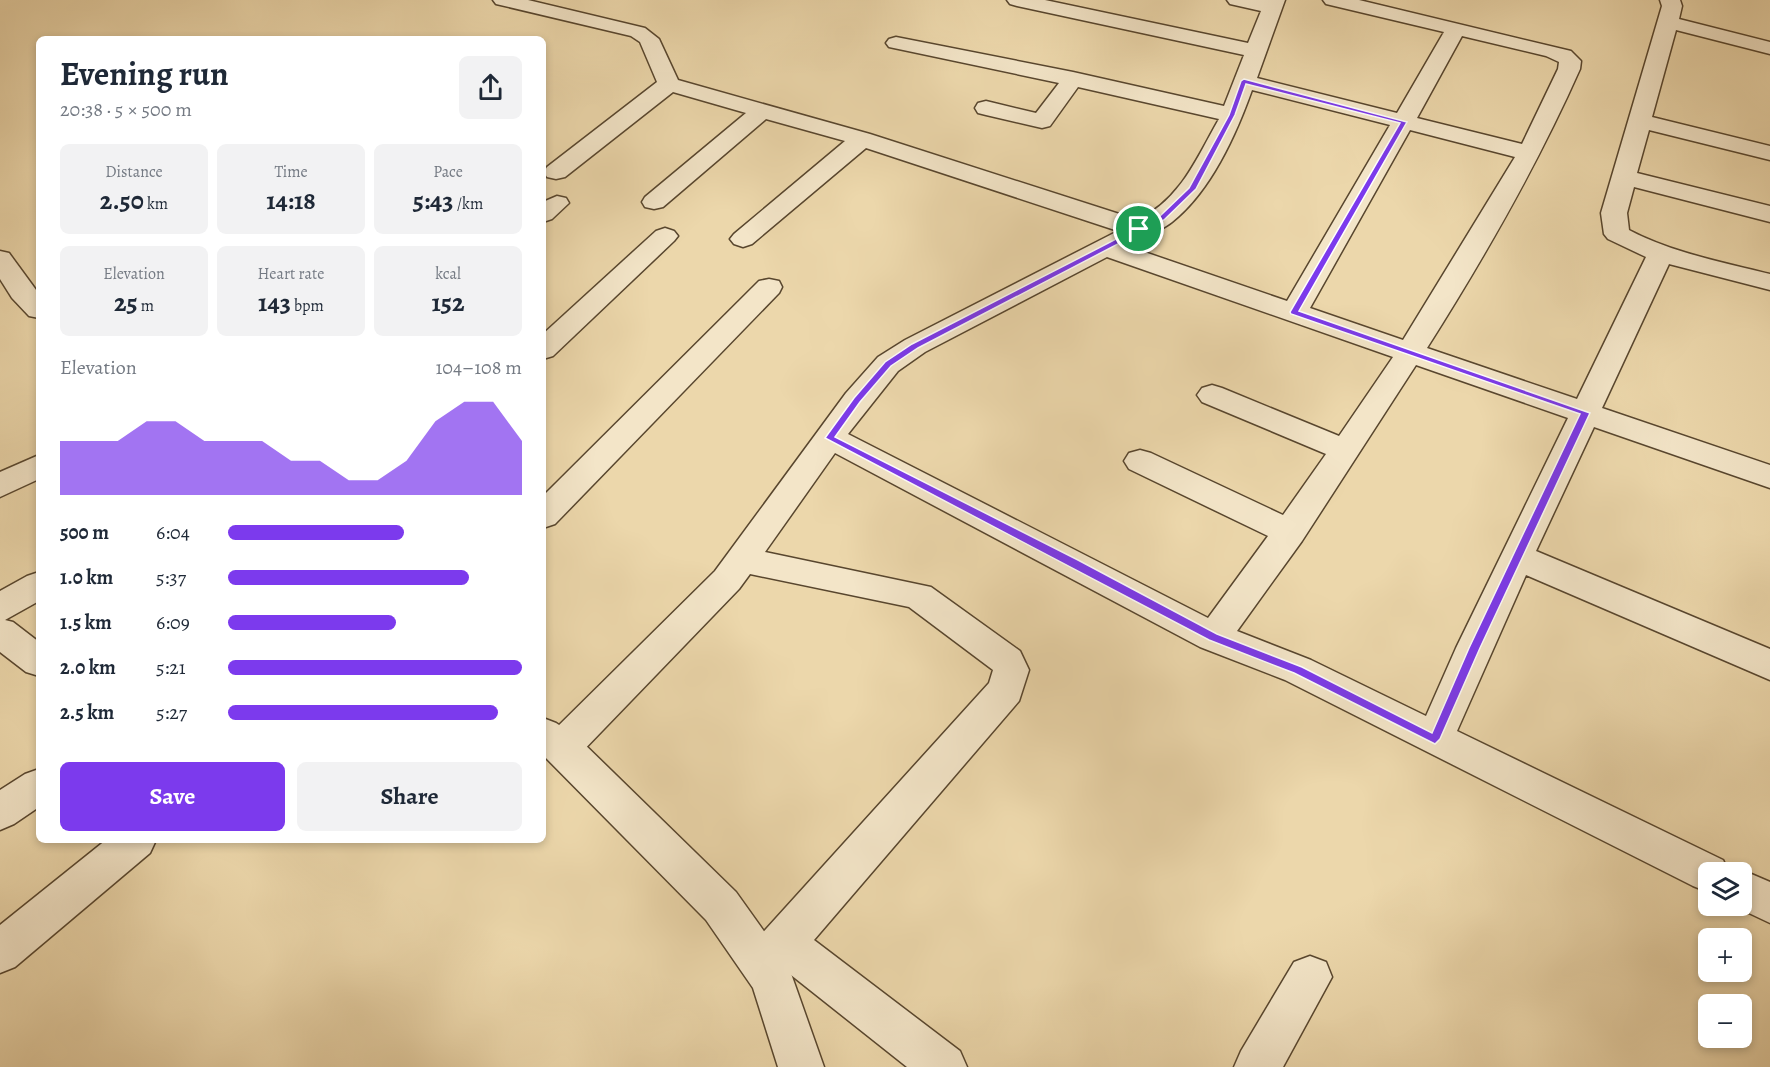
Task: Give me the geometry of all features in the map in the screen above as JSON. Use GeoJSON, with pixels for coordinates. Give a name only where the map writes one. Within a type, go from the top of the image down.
{"type":"FeatureCollection","features":[{"type":"Feature","properties":{"kind":"street"},"geometry":{"type":"LineString","coordinates":[[503,0],[543,4],[638,32],[650,39],[669,84]]}},
{"type":"Feature","properties":{"kind":"street"},"geometry":{"type":"LineString","coordinates":[[1017,0],[1255,51]]}},
{"type":"Feature","properties":{"kind":"street"},"geometry":{"type":"LineString","coordinates":[[944,1067],[774,953],[721,906],[552,740],[728,580],[857,400],[888,364],[915,346],[1162,218],[1192,189],[1232,115],[1273,4],[1237,0]]}},
{"type":"Feature","properties":{"kind":"street"},"geometry":{"type":"LineString","coordinates":[[1213,637],[1290,532],[1410,352],[1529,153],[1569,69],[1570,61],[1552,51],[1333,0]]}},
{"type":"Feature","properties":{"kind":"street"},"geometry":{"type":"LineString","coordinates":[[1770,48],[1669,11],[1614,213],[1617,234],[1631,243],[1770,282]]}},
{"type":"Feature","properties":{"kind":"street"},"geometry":{"type":"LineString","coordinates":[[1294,312],[1456,29]]}},
{"type":"Feature","properties":{"kind":"street"},"geometry":{"type":"LineString","coordinates":[[896,43],[1073,79],[1232,115]]}},
{"type":"Feature","properties":{"kind":"street"},"geometry":{"type":"LineString","coordinates":[[987,108],[1042,121],[1073,79]]}},
{"type":"Feature","properties":{"kind":"street"},"geometry":{"type":"LineString","coordinates":[[1244,81],[1529,153]]}},
{"type":"Feature","properties":{"kind":"street"},"geometry":{"type":"LineString","coordinates":[[669,84],[862,139],[1139,229]]}},
{"type":"Feature","properties":{"kind":"street"},"geometry":{"type":"LineString","coordinates":[[556,172],[669,84]]}},
{"type":"Feature","properties":{"kind":"street"},"geometry":{"type":"LineString","coordinates":[[654,202],[763,110]]}},
{"type":"Feature","properties":{"kind":"street"},"geometry":{"type":"LineString","coordinates":[[1640,121],[1770,153]]}},
{"type":"Feature","properties":{"kind":"street"},"geometry":{"type":"LineString","coordinates":[[743,239],[862,139]]}},
{"type":"Feature","properties":{"kind":"street"},"geometry":{"type":"LineString","coordinates":[[1624,177],[1770,214]]}},
{"type":"Feature","properties":{"kind":"street"},"geometry":{"type":"LineString","coordinates":[[546,347],[665,236]]}},
{"type":"Feature","properties":{"kind":"street"},"geometry":{"type":"LineString","coordinates":[[1104,247],[1770,477]]}},
{"type":"Feature","properties":{"kind":"street"},"geometry":{"type":"LineString","coordinates":[[1435,739],[1517,557],[1661,252]]}},
{"type":"Feature","properties":{"kind":"street"},"geometry":{"type":"LineString","coordinates":[[0,259],[20,301]]}},
{"type":"Feature","properties":{"kind":"street"},"geometry":{"type":"LineString","coordinates":[[546,513],[768,287]]}},
{"type":"Feature","properties":{"kind":"street"},"geometry":{"type":"LineString","coordinates":[[1212,395],[1345,450]]}},
{"type":"Feature","properties":{"kind":"street"},"geometry":{"type":"LineString","coordinates":[[830,438],[1074,562],[1213,637],[1298,670],[1698,868]]}},
{"type":"Feature","properties":{"kind":"street"},"geometry":{"type":"LineString","coordinates":[[1140,461],[1290,532]]}},
{"type":"Feature","properties":{"kind":"street"},"geometry":{"type":"LineString","coordinates":[[0,486],[36,467]]}},
{"type":"Feature","properties":{"kind":"street"},"geometry":{"type":"LineString","coordinates":[[1517,557],[1770,665]]}},
{"type":"Feature","properties":{"kind":"street"},"geometry":{"type":"LineString","coordinates":[[743,560],[919,596],[1007,661],[1011,670],[1006,690],[774,953],[772,980],[801,1067]]}},
{"type":"Feature","properties":{"kind":"street"},"geometry":{"type":"LineString","coordinates":[[0,608],[36,587]]}},
{"type":"Feature","properties":{"kind":"street"},"geometry":{"type":"LineString","coordinates":[[0,632],[36,660]]}},
{"type":"Feature","properties":{"kind":"street"},"geometry":{"type":"LineString","coordinates":[[0,812],[36,788]]}},
{"type":"Feature","properties":{"kind":"street"},"geometry":{"type":"LineString","coordinates":[[0,952],[132,843]]}},
{"type":"Feature","properties":{"kind":"street"},"geometry":{"type":"LineString","coordinates":[[1752,894],[1770,903]]}},
{"type":"Feature","properties":{"kind":"street"},"geometry":{"type":"LineString","coordinates":[[1257,1067],[1310,977]]}},
{"type":"Feature","properties":{"kind":"route"},"geometry":{"type":"LineString","coordinates":[[1244,81],[1404,122],[1294,312],[1585,413],[1474,648],[1435,739],[1298,670],[1213,637],[1074,562],[830,438],[857,400],[888,364],[915,346],[1139,229],[1162,218],[1192,189],[1232,115],[1244,81]]}}]}
